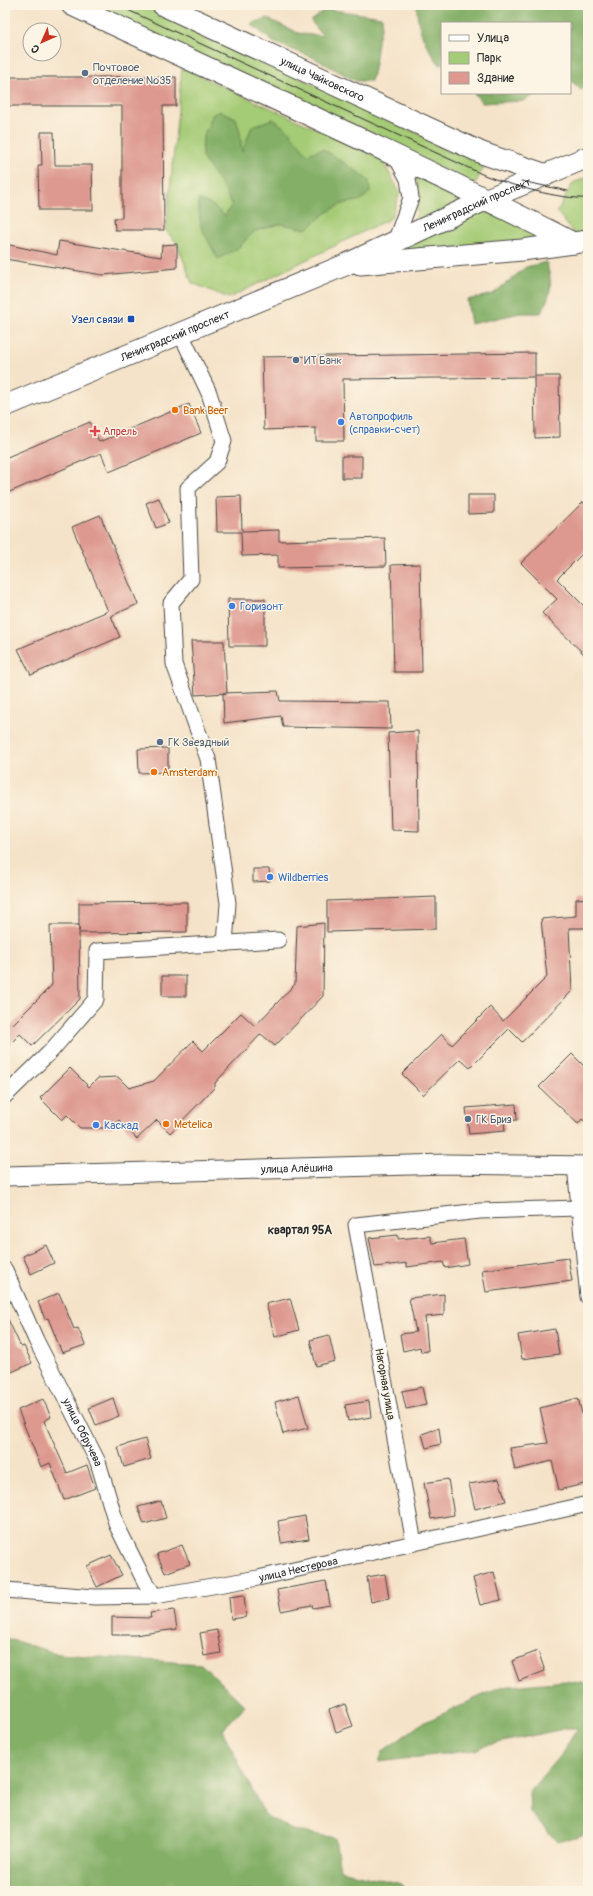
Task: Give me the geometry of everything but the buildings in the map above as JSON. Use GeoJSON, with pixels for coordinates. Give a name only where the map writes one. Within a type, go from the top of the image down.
{"type":"FeatureCollection","features":[{"type":"Feature","properties":{"kind":"main road"},"geometry":{"type":"LineString","coordinates":[[72,5],[581,242]]}},
{"type":"Feature","properties":{"kind":"main road","name":"улица Чайковского"},"geometry":{"type":"LineString","coordinates":[[163,5],[482,153],[546,175]]}},
{"type":"Feature","properties":{"kind":"main road","name":"Ленинградский проспект"},"geometry":{"type":"LineString","coordinates":[[5,406],[180,332],[345,265],[487,199],[588,157]]}},
{"type":"Feature","properties":{"kind":"main road","name":"Ленинградский проспект"},"geometry":{"type":"LineString","coordinates":[[345,265],[522,250],[581,242]]}},
{"type":"Feature","properties":{"kind":"street"},"geometry":{"type":"LineString","coordinates":[[395,155],[408,179],[411,198],[395,242]]}},
{"type":"Feature","properties":{"kind":"street"},"geometry":{"type":"LineString","coordinates":[[180,332],[209,394],[224,441],[217,462],[188,488],[190,579],[171,603],[174,664],[208,759],[228,903],[225,944]]}},
{"type":"Feature","properties":{"kind":"street"},"geometry":{"type":"LineString","coordinates":[[5,1096],[51,1051],[96,1000],[97,951],[278,940]]}},
{"type":"Feature","properties":{"kind":"street","name":"улица Алёшина"},"geometry":{"type":"LineString","coordinates":[[5,1176],[447,1164],[581,1166]]}},
{"type":"Feature","properties":{"kind":"street"},"geometry":{"type":"LineString","coordinates":[[581,1166],[579,1208],[588,1297]]}},
{"type":"Feature","properties":{"kind":"street","name":"Нагорная улица"},"geometry":{"type":"LineString","coordinates":[[414,1543],[356,1225],[480,1211],[579,1208]]}},
{"type":"Feature","properties":{"kind":"street","name":"улица Обручева"},"geometry":{"type":"LineString","coordinates":[[5,1270],[36,1340],[98,1462],[117,1526],[145,1582],[155,1596]]}},
{"type":"Feature","properties":{"kind":"street","name":"улица Нестерова"},"geometry":{"type":"LineString","coordinates":[[5,1590],[95,1597],[155,1596],[258,1578],[588,1504]]}},
{"type":"Feature","properties":{"kind":"green space"},"geometry":{"type":"Polygon","coordinates":[[[90,5],[149,5],[164,15],[485,165],[475,184],[90,5]]]}},
{"type":"Feature","properties":{"kind":"green space"},"geometry":{"type":"Polygon","coordinates":[[[417,5],[588,5],[588,86],[581,90],[571,81],[571,22],[441,22],[440,65],[426,44],[420,29],[417,5]]]}},
{"type":"Feature","properties":{"kind":"green space"},"geometry":{"type":"Polygon","coordinates":[[[326,9],[382,17],[371,81],[356,81],[314,58],[273,42],[251,24],[267,18],[298,33],[323,36],[311,21],[326,9]]]}},
{"type":"Feature","properties":{"kind":"green space"},"geometry":{"type":"Polygon","coordinates":[[[182,68],[381,158],[400,193],[391,218],[229,298],[192,283],[177,243],[166,231],[182,68]]]}},
{"type":"Feature","properties":{"kind":"green space"},"geometry":{"type":"Polygon","coordinates":[[[475,94],[536,94],[523,101],[482,103],[475,94]]]}},
{"type":"Feature","properties":{"kind":"green space"},"geometry":{"type":"Polygon","coordinates":[[[221,111],[236,118],[240,132],[242,152],[252,126],[273,119],[289,131],[307,154],[323,149],[355,170],[369,181],[370,192],[358,201],[343,204],[333,209],[307,229],[280,224],[255,231],[238,248],[218,259],[201,227],[198,199],[212,205],[225,216],[232,204],[221,184],[202,157],[203,137],[213,114],[221,111]]]}},
{"type":"Feature","properties":{"kind":"green space"},"geometry":{"type":"Polygon","coordinates":[[[415,174],[467,198],[414,225],[420,197],[415,174]]]}},
{"type":"Feature","properties":{"kind":"green space"},"geometry":{"type":"Polygon","coordinates":[[[588,177],[588,234],[576,236],[557,212],[573,183],[588,177]]]}},
{"type":"Feature","properties":{"kind":"green space"},"geometry":{"type":"Polygon","coordinates":[[[487,209],[549,239],[389,254],[487,209]]]}},
{"type":"Feature","properties":{"kind":"green space"},"geometry":{"type":"Polygon","coordinates":[[[546,262],[550,276],[550,288],[547,300],[541,313],[520,313],[471,324],[467,300],[493,294],[526,267],[546,262]]]}},
{"type":"Feature","properties":{"kind":"green space"},"geometry":{"type":"Polygon","coordinates":[[[5,1638],[59,1654],[201,1664],[245,1706],[222,1730],[265,1815],[292,1830],[335,1838],[340,1870],[402,1884],[407,1891],[5,1891],[5,1638]]]}},
{"type":"Feature","properties":{"kind":"green space"},"geometry":{"type":"Polygon","coordinates":[[[566,1681],[588,1684],[588,1833],[558,1842],[530,1813],[529,1792],[562,1753],[578,1728],[568,1728],[484,1746],[475,1750],[379,1762],[383,1751],[421,1724],[500,1687],[566,1681]]]}},
{"type":"Feature","properties":{"kind":"tram line"},"geometry":{"type":"LineString","coordinates":[[117,5],[484,175],[507,183],[550,194],[564,197],[588,198]]}},
{"type":"Feature","properties":{"kind":"tram line"},"geometry":{"type":"LineString","coordinates":[[521,181],[568,191]]}},
{"type":"Feature","properties":{"kind":"place","name":"Почтовое отделение №35"},"geometry":{"type":"Point","coordinates":[85,73]}},
{"type":"Feature","properties":{"kind":"place","name":"Узел связи"},"geometry":{"type":"Point","coordinates":[131,319]}},
{"type":"Feature","properties":{"kind":"place","name":"ИТ Банк"},"geometry":{"type":"Point","coordinates":[296,360]}},
{"type":"Feature","properties":{"kind":"place","name":"Bank Beer"},"geometry":{"type":"Point","coordinates":[175,410]}},
{"type":"Feature","properties":{"kind":"place","name":"Автопрофиль (справки-счет)"},"geometry":{"type":"Point","coordinates":[341,422]}},
{"type":"Feature","properties":{"kind":"place","name":"Апрель"},"geometry":{"type":"Point","coordinates":[95,431]}},
{"type":"Feature","properties":{"kind":"place","name":"Горизонт"},"geometry":{"type":"Point","coordinates":[232,606]}},
{"type":"Feature","properties":{"kind":"place","name":"ГК Звездный"},"geometry":{"type":"Point","coordinates":[160,742]}},
{"type":"Feature","properties":{"kind":"place","name":"Amsterdam"},"geometry":{"type":"Point","coordinates":[154,772]}},
{"type":"Feature","properties":{"kind":"place","name":"Wildberries"},"geometry":{"type":"Point","coordinates":[270,877]}},
{"type":"Feature","properties":{"kind":"place","name":"ГК Бриз"},"geometry":{"type":"Point","coordinates":[468,1119]}},
{"type":"Feature","properties":{"kind":"place","name":"Metelica"},"geometry":{"type":"Point","coordinates":[166,1124]}},
{"type":"Feature","properties":{"kind":"place","name":"Каскад"},"geometry":{"type":"Point","coordinates":[96,1125]}},
{"type":"Feature","properties":{"kind":"district","name":"квартал 95А"},"geometry":{"type":"Point","coordinates":[300,1230]}}]}
